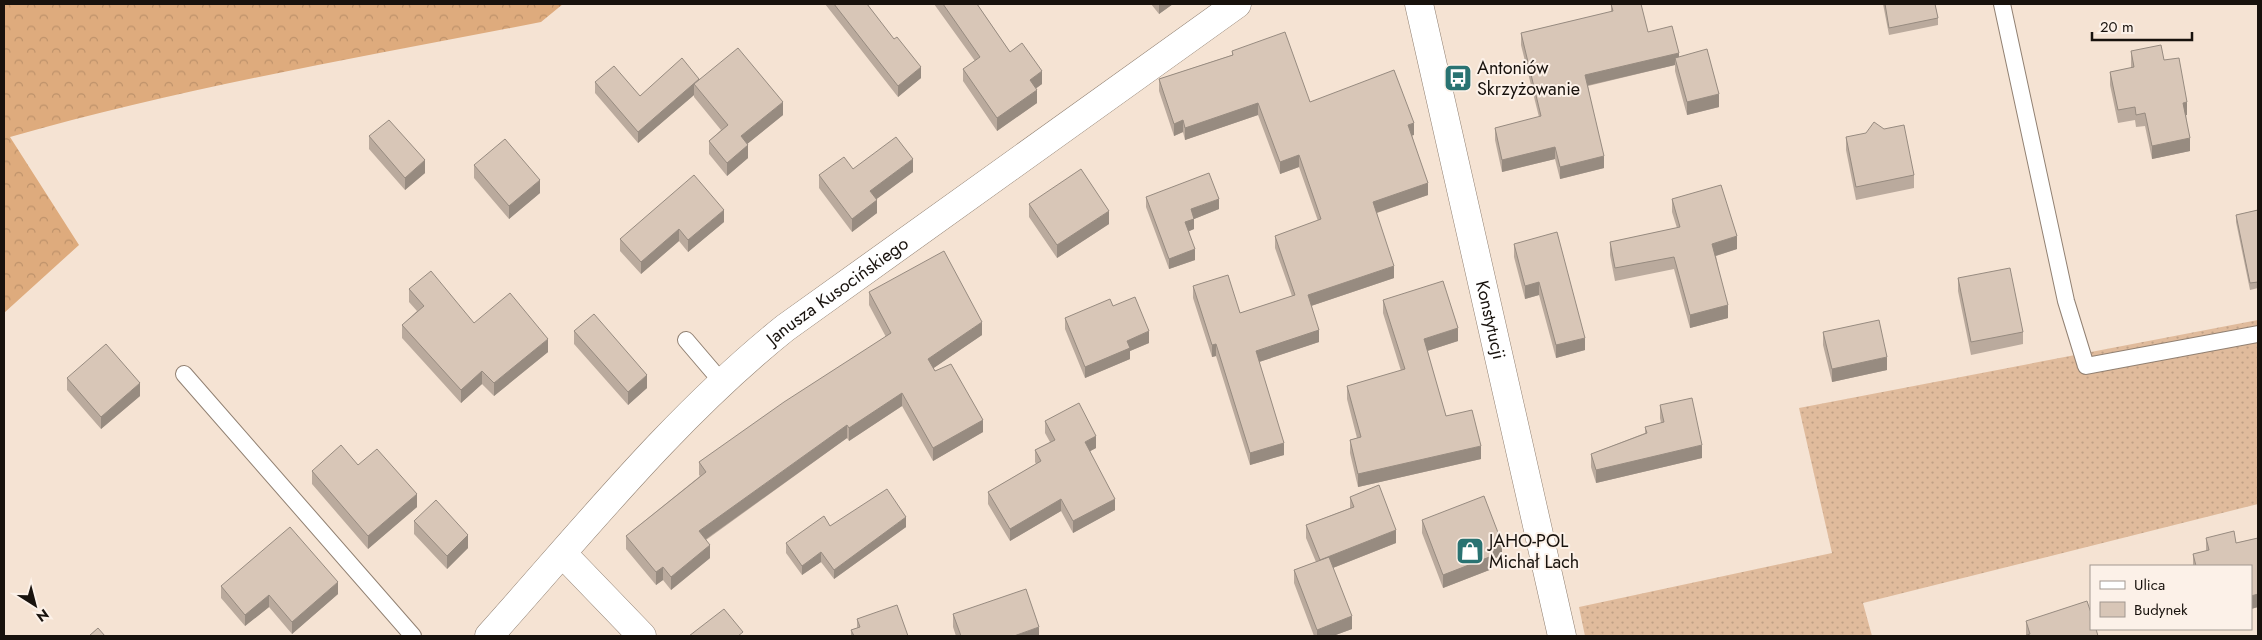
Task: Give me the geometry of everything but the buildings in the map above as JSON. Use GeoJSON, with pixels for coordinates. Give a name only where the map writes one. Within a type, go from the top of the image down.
{"type":"FeatureCollection","features":[{"type":"Feature","properties":{"kind":"street","name":"Janusza Kusocińskiego"},"geometry":{"type":"LineString","coordinates":[[489,636],[677,426],[721,382],[784,328],[1237,4]]}},
{"type":"Feature","properties":{"kind":"street","name":"Konstytucji"},"geometry":{"type":"LineString","coordinates":[[1419,4],[1562,636]]}},
{"type":"Feature","properties":{"kind":"street"},"geometry":{"type":"LineString","coordinates":[[563,554],[642,636]]}},
{"type":"Feature","properties":{"kind":"lane"},"geometry":{"type":"LineString","coordinates":[[2002,4],[2066,300],[2086,366],[2258,334]]}},
{"type":"Feature","properties":{"kind":"lane"},"geometry":{"type":"LineString","coordinates":[[686,340],[721,382]]}},
{"type":"Feature","properties":{"kind":"lane"},"geometry":{"type":"LineString","coordinates":[[184,374],[413,636]]}},
{"type":"Feature","properties":{"kind":"shaded area"},"geometry":{"type":"Polygon","coordinates":[[[2258,320],[2258,504],[1863,603],[1872,636],[1585,636],[1579,607],[1832,553],[1799,408],[2258,320]]]}},
{"type":"Feature","properties":{"kind":"green space"},"geometry":{"type":"Polygon","coordinates":[[[4,4],[563,4],[541,22],[208,88],[75,119],[10,137],[79,245],[4,313],[4,4]]]}},
{"type":"Feature","properties":{"kind":"place","name":"Antoniów Skrzyżowanie"},"geometry":{"type":"Point","coordinates":[1458,78]}},
{"type":"Feature","properties":{"kind":"place","name":"JAHO-POL Michał Lach"},"geometry":{"type":"Point","coordinates":[1470,551]}}]}
